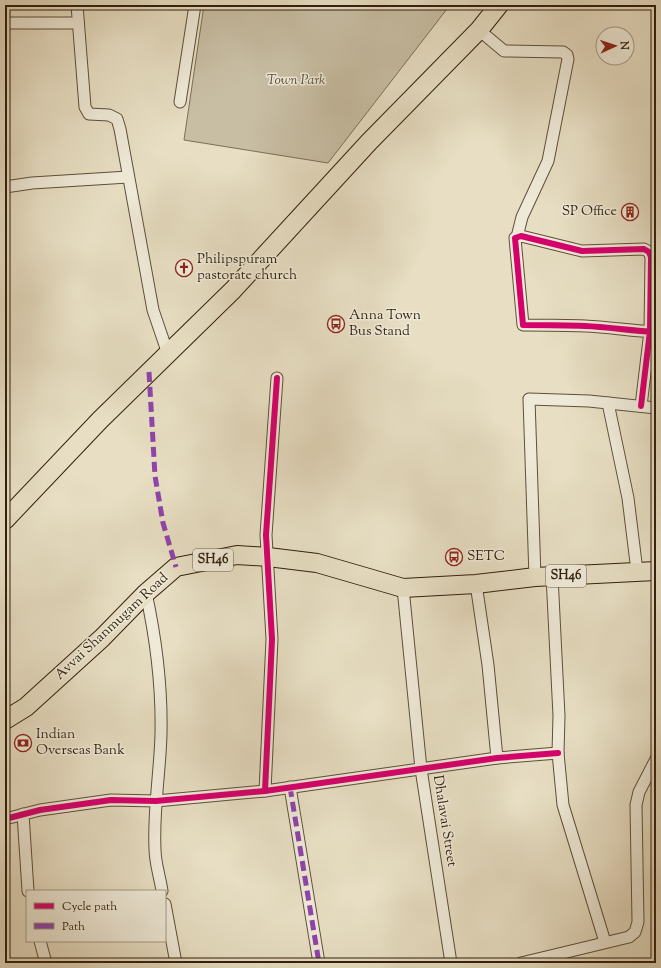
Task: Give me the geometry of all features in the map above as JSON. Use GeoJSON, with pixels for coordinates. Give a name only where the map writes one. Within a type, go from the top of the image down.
{"type":"FeatureCollection","features":[{"type":"Feature","properties":{"kind":"main road"},"geometry":{"type":"LineString","coordinates":[[5,520],[100,420],[233,290],[369,142],[479,30],[497,6]]}},
{"type":"Feature","properties":{"kind":"main road","name":"Avvai Shanmugam Road"},"geometry":{"type":"LineString","coordinates":[[5,720],[32,702],[102,638],[146,593],[176,567],[237,555],[268,557],[317,563],[403,588],[476,584],[544,577],[656,571]]}},
{"type":"Feature","properties":{"kind":"street"},"geometry":{"type":"LineString","coordinates":[[77,5],[87,112],[89,114],[109,115],[117,119],[138,219],[153,310],[168,354]]}},
{"type":"Feature","properties":{"kind":"street"},"geometry":{"type":"LineString","coordinates":[[180,102],[195,5]]}},
{"type":"Feature","properties":{"kind":"street"},"geometry":{"type":"LineString","coordinates":[[5,23],[78,23]]}},
{"type":"Feature","properties":{"kind":"street"},"geometry":{"type":"LineString","coordinates":[[479,30],[504,51],[563,52],[567,55],[568,59],[548,161],[522,217],[517,237],[514,241],[523,325],[586,326],[653,332]]}},
{"type":"Feature","properties":{"kind":"street"},"geometry":{"type":"LineString","coordinates":[[5,187],[128,177]]}},
{"type":"Feature","properties":{"kind":"street"},"geometry":{"type":"LineString","coordinates":[[517,237],[521,236],[582,251],[647,250],[651,257],[653,332],[641,406]]}},
{"type":"Feature","properties":{"kind":"street"},"geometry":{"type":"LineString","coordinates":[[264,791],[272,639],[266,535],[277,378]]}},
{"type":"Feature","properties":{"kind":"street"},"geometry":{"type":"LineString","coordinates":[[605,942],[563,805],[558,753],[559,716],[544,577],[529,399],[608,403],[656,408]]}},
{"type":"Feature","properties":{"kind":"street"},"geometry":{"type":"LineString","coordinates":[[608,403],[628,498],[637,571]]}},
{"type":"Feature","properties":{"kind":"street"},"geometry":{"type":"LineString","coordinates":[[476,584],[488,665],[497,758]]}},
{"type":"Feature","properties":{"kind":"street","name":"Dhalavai Street"},"geometry":{"type":"LineString","coordinates":[[403,588],[421,769],[451,963]]}},
{"type":"Feature","properties":{"kind":"street"},"geometry":{"type":"LineString","coordinates":[[146,593],[155,632],[159,679],[161,734],[156,801],[155,850],[162,890]]}},
{"type":"Feature","properties":{"kind":"street"},"geometry":{"type":"LineString","coordinates":[[5,818],[40,810],[111,800],[156,801],[264,791],[497,758],[558,753]]}},
{"type":"Feature","properties":{"kind":"street"},"geometry":{"type":"LineString","coordinates":[[521,963],[561,958],[605,942],[629,937],[635,932],[638,927],[636,805],[639,792],[656,759]]}},
{"type":"Feature","properties":{"kind":"street"},"geometry":{"type":"LineString","coordinates":[[290,787],[319,963]]}},
{"type":"Feature","properties":{"kind":"street"},"geometry":{"type":"LineString","coordinates":[[23,814],[28,890]]}},
{"type":"Feature","properties":{"kind":"street"},"geometry":{"type":"LineString","coordinates":[[166,909],[176,963]]}},
{"type":"Feature","properties":{"kind":"street"},"geometry":{"type":"LineString","coordinates":[[40,942],[46,963]]}},
{"type":"Feature","properties":{"kind":"green space","name":"Town Park"},"geometry":{"type":"Polygon","coordinates":[[[204,5],[446,5],[447,9],[328,163],[184,140],[204,5]]]}},
{"type":"Feature","properties":{"kind":"marked path"},"geometry":{"type":"LineString","coordinates":[[149,372],[155,476],[163,523],[176,567]]}},
{"type":"Feature","properties":{"kind":"marked path"},"geometry":{"type":"LineString","coordinates":[[290,787],[319,963]]}},
{"type":"Feature","properties":{"kind":"cycle path"},"geometry":{"type":"LineString","coordinates":[[641,406],[650,331],[651,257],[649,252],[644,249],[582,251],[521,236],[515,238],[523,325],[585,326],[603,327],[638,331],[647,331],[656,332]]}},
{"type":"Feature","properties":{"kind":"cycle path"},"geometry":{"type":"LineString","coordinates":[[265,791],[272,639],[266,535],[277,378]]}},
{"type":"Feature","properties":{"kind":"cycle path"},"geometry":{"type":"LineString","coordinates":[[5,819],[40,810],[111,800],[156,801],[265,791],[497,758],[558,753]]}},
{"type":"Feature","properties":{"kind":"place","name":"SP Office"},"geometry":{"type":"Point","coordinates":[630,212]}},
{"type":"Feature","properties":{"kind":"place","name":"Philipspuram pastorate church"},"geometry":{"type":"Point","coordinates":[184,268]}},
{"type":"Feature","properties":{"kind":"place","name":"Anna Town Bus Stand"},"geometry":{"type":"Point","coordinates":[336,324]}},
{"type":"Feature","properties":{"kind":"place","name":"SETC"},"geometry":{"type":"Point","coordinates":[454,557]}},
{"type":"Feature","properties":{"kind":"place","name":"Indian Overseas Bank"},"geometry":{"type":"Point","coordinates":[23,743]}}]}
